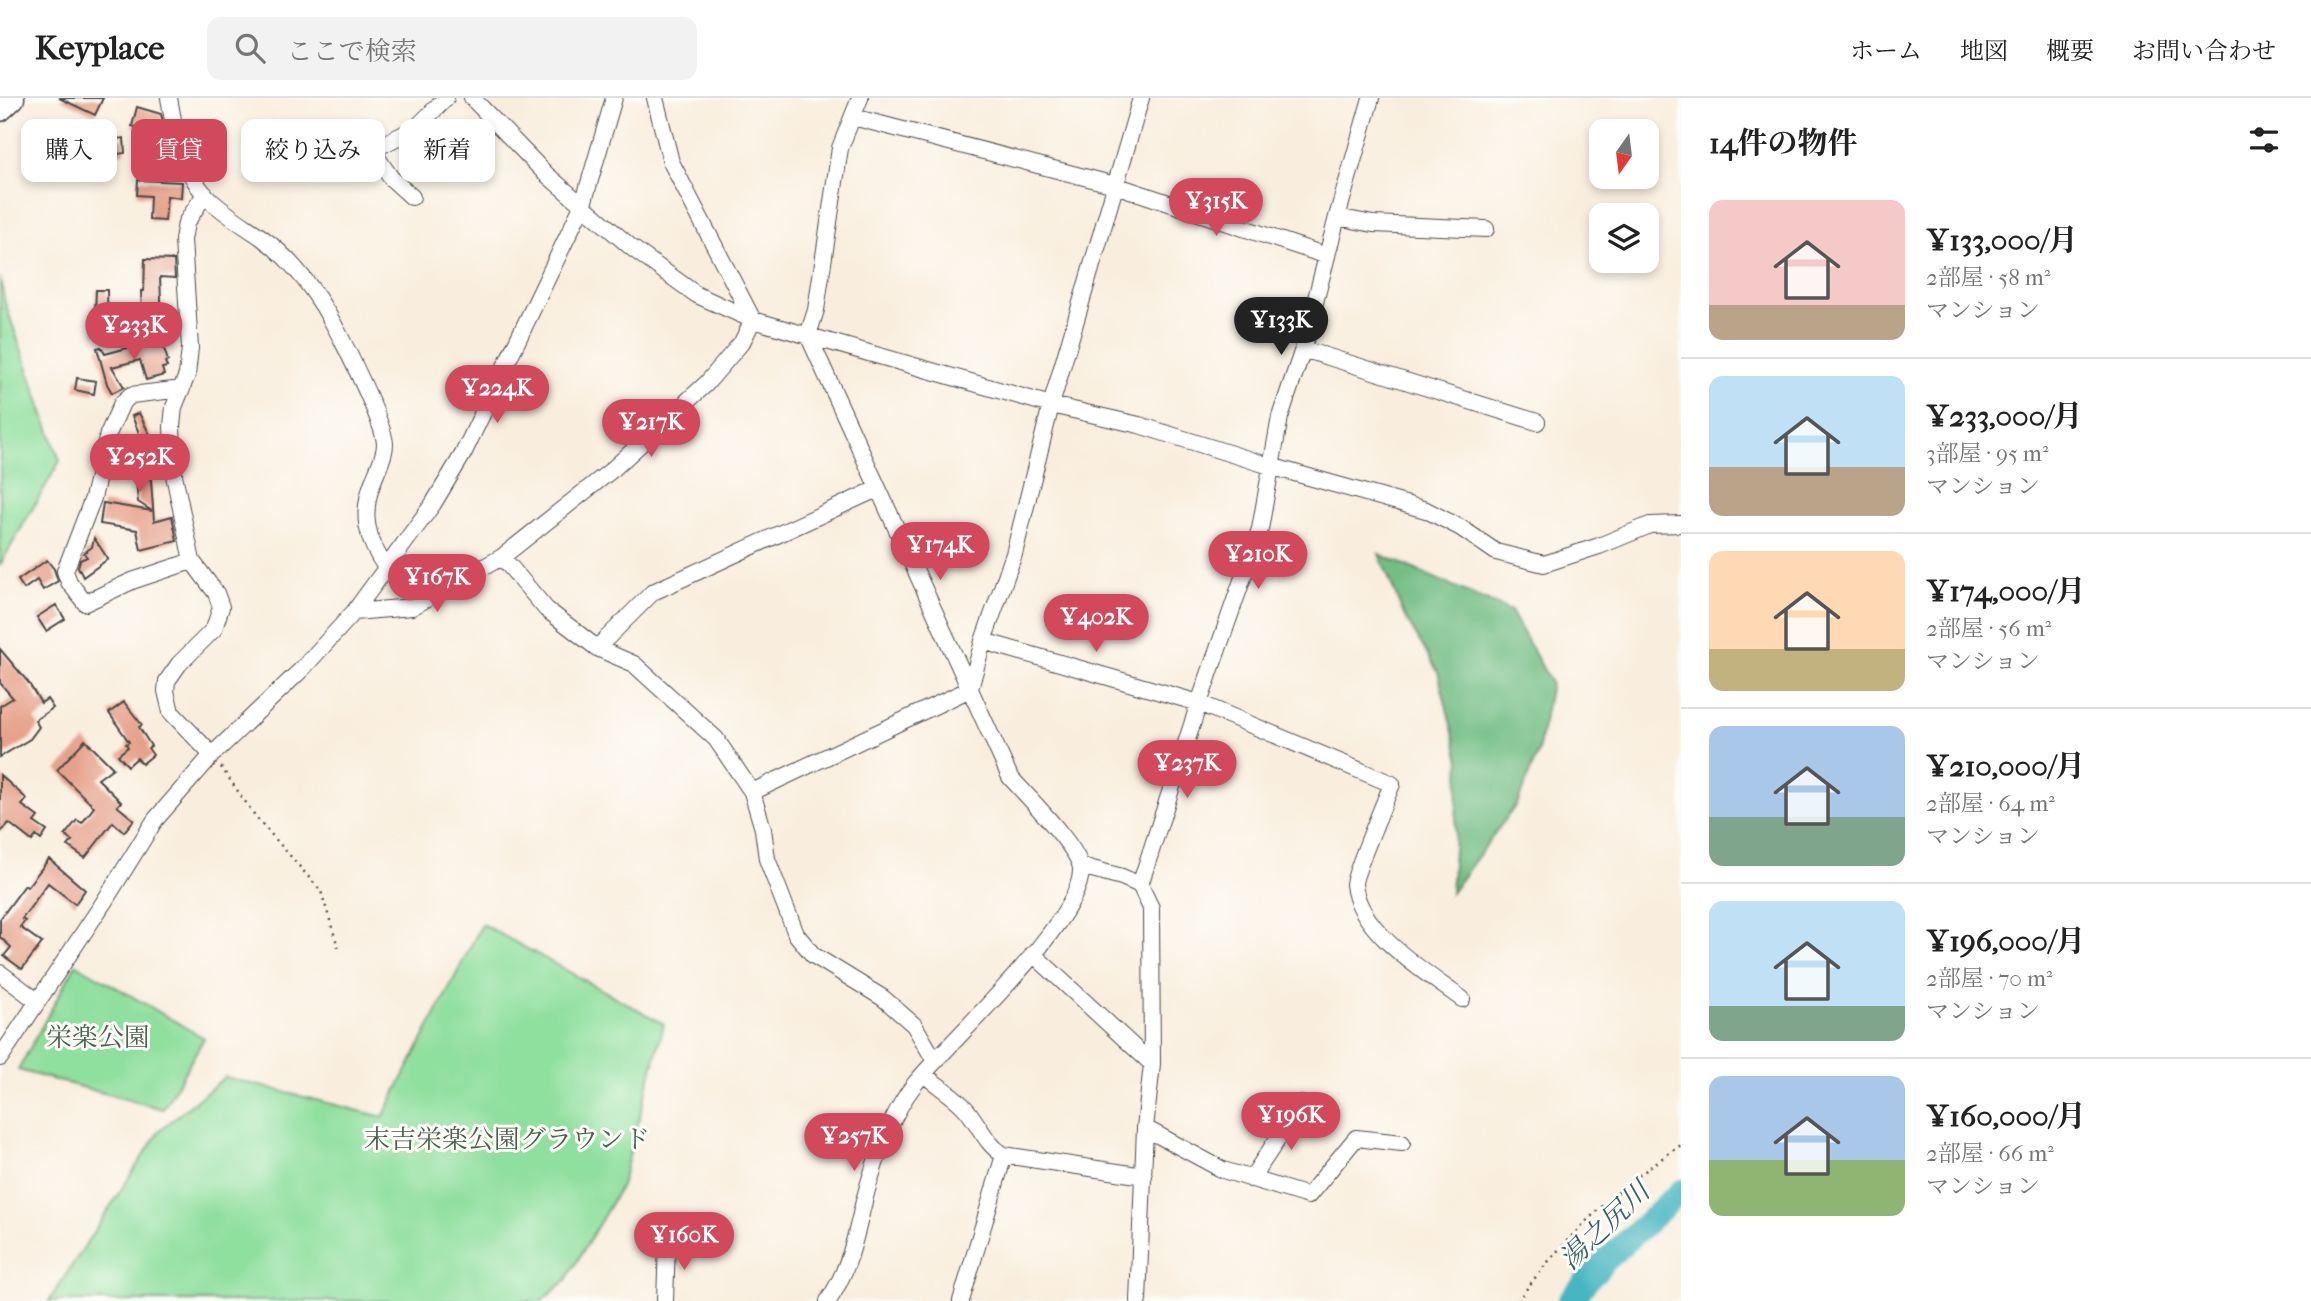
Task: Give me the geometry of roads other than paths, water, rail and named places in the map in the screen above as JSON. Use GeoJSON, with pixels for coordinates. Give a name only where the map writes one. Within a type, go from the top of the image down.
{"type":"FeatureCollection","features":[{"type":"Feature","properties":{"kind":"highway"},"geometry":{"type":"LineString","coordinates":[[0,108],[12,98]]}},
{"type":"Feature","properties":{"kind":"street"},"geometry":{"type":"LineString","coordinates":[[169,98],[176,141],[187,166],[205,194],[228,216],[262,238],[289,261],[317,296],[339,335],[384,434],[383,458],[368,495],[366,521],[374,552],[387,569]]}},
{"type":"Feature","properties":{"kind":"street"},"geometry":{"type":"LineString","coordinates":[[412,197],[391,178],[372,150],[416,128],[446,98]]}},
{"type":"Feature","properties":{"kind":"street"},"geometry":{"type":"LineString","coordinates":[[472,98],[546,174],[632,248],[697,295],[753,320],[1051,405],[1139,425],[1270,466],[1426,510],[1461,528],[1496,552],[1544,564],[1650,525],[1681,524]]}},
{"type":"Feature","properties":{"kind":"street"},"geometry":{"type":"LineString","coordinates":[[0,1058],[155,820],[212,755],[302,669],[354,612],[433,504],[463,454],[583,204],[614,98]]}},
{"type":"Feature","properties":{"kind":"street"},"geometry":{"type":"LineString","coordinates":[[655,98],[671,162],[753,320]]}},
{"type":"Feature","properties":{"kind":"street"},"geometry":{"type":"LineString","coordinates":[[860,98],[840,148],[816,310],[808,335],[1010,777],[1060,833],[1081,866],[1140,885],[1151,908],[1152,1064],[1145,1128],[1138,1301]]}},
{"type":"Feature","properties":{"kind":"street"},"geometry":{"type":"LineString","coordinates":[[752,792],[970,689],[983,640],[1014,554],[1051,405],[1141,98]]}},
{"type":"Feature","properties":{"kind":"street"},"geometry":{"type":"LineString","coordinates":[[1140,885],[1199,703],[1260,529],[1280,417],[1304,349],[1337,217],[1371,98]]}},
{"type":"Feature","properties":{"kind":"street"},"geometry":{"type":"LineString","coordinates":[[853,117],[1115,185],[1327,256]]}},
{"type":"Feature","properties":{"kind":"street"},"geometry":{"type":"LineString","coordinates":[[205,194],[186,223],[183,240],[190,348],[187,375],[174,407],[173,465],[192,561],[216,593],[221,607],[214,629],[179,664],[167,681],[167,703],[171,712],[212,755]]}},
{"type":"Feature","properties":{"kind":"street"},"geometry":{"type":"LineString","coordinates":[[1337,217],[1373,225],[1486,229]]}},
{"type":"Feature","properties":{"kind":"street"},"geometry":{"type":"LineString","coordinates":[[354,612],[412,607],[502,557],[613,469],[706,384],[741,342],[753,320]]}},
{"type":"Feature","properties":{"kind":"street"},"geometry":{"type":"LineString","coordinates":[[1304,349],[1537,422]]}},
{"type":"Feature","properties":{"kind":"street"},"geometry":{"type":"LineString","coordinates":[[182,389],[131,395],[122,404],[108,434],[93,498],[65,571],[69,582],[85,603],[132,581],[192,561]]}},
{"type":"Feature","properties":{"kind":"street"},"geometry":{"type":"LineString","coordinates":[[597,648],[653,592],[877,489]]}},
{"type":"Feature","properties":{"kind":"street"},"geometry":{"type":"LineString","coordinates":[[502,557],[546,609],[597,648],[634,664],[716,739],[752,792],[763,829],[767,859],[796,934],[813,955],[883,998],[914,1025],[935,1060]]}},
{"type":"Feature","properties":{"kind":"street"},"geometry":{"type":"LineString","coordinates":[[983,640],[1199,703],[1392,783],[1354,882],[1360,901],[1363,910],[1389,945],[1462,999]]}},
{"type":"Feature","properties":{"kind":"street"},"geometry":{"type":"LineString","coordinates":[[828,1301],[848,1263],[866,1193],[890,1129],[913,1087],[1033,954],[1075,893],[1081,866]]}},
{"type":"Feature","properties":{"kind":"street"},"geometry":{"type":"LineString","coordinates":[[1033,954],[1152,1064]]}},
{"type":"Feature","properties":{"kind":"street"},"geometry":{"type":"LineString","coordinates":[[0,973],[37,1001]]}},
{"type":"Feature","properties":{"kind":"street"},"geometry":{"type":"LineString","coordinates":[[924,1074],[954,1096],[991,1145],[1004,1155],[1144,1176]]}},
{"type":"Feature","properties":{"kind":"street"},"geometry":{"type":"LineString","coordinates":[[1251,1179],[1301,1104]]}},
{"type":"Feature","properties":{"kind":"street"},"geometry":{"type":"LineString","coordinates":[[1145,1128],[1223,1170],[1308,1196],[1356,1138],[1402,1143]]}},
{"type":"Feature","properties":{"kind":"street"},"geometry":{"type":"LineString","coordinates":[[961,1301],[1004,1155]]}},
{"type":"Feature","properties":{"kind":"street"},"geometry":{"type":"LineString","coordinates":[[666,1301],[667,1243]]}},
{"type":"Feature","properties":{"kind":"waterway","name":"湯之尻川"},"geometry":{"type":"LineString","coordinates":[[1569,1301],[1604,1262],[1681,1191]]}},
{"type":"Feature","properties":{"kind":"park label","name":"栄楽公園"},"geometry":{"type":"Point","coordinates":[98,1037]}},
{"type":"Feature","properties":{"kind":"park label","name":"末吉栄楽公園グラウンド"},"geometry":{"type":"Point","coordinates":[507,1139]}}]}
